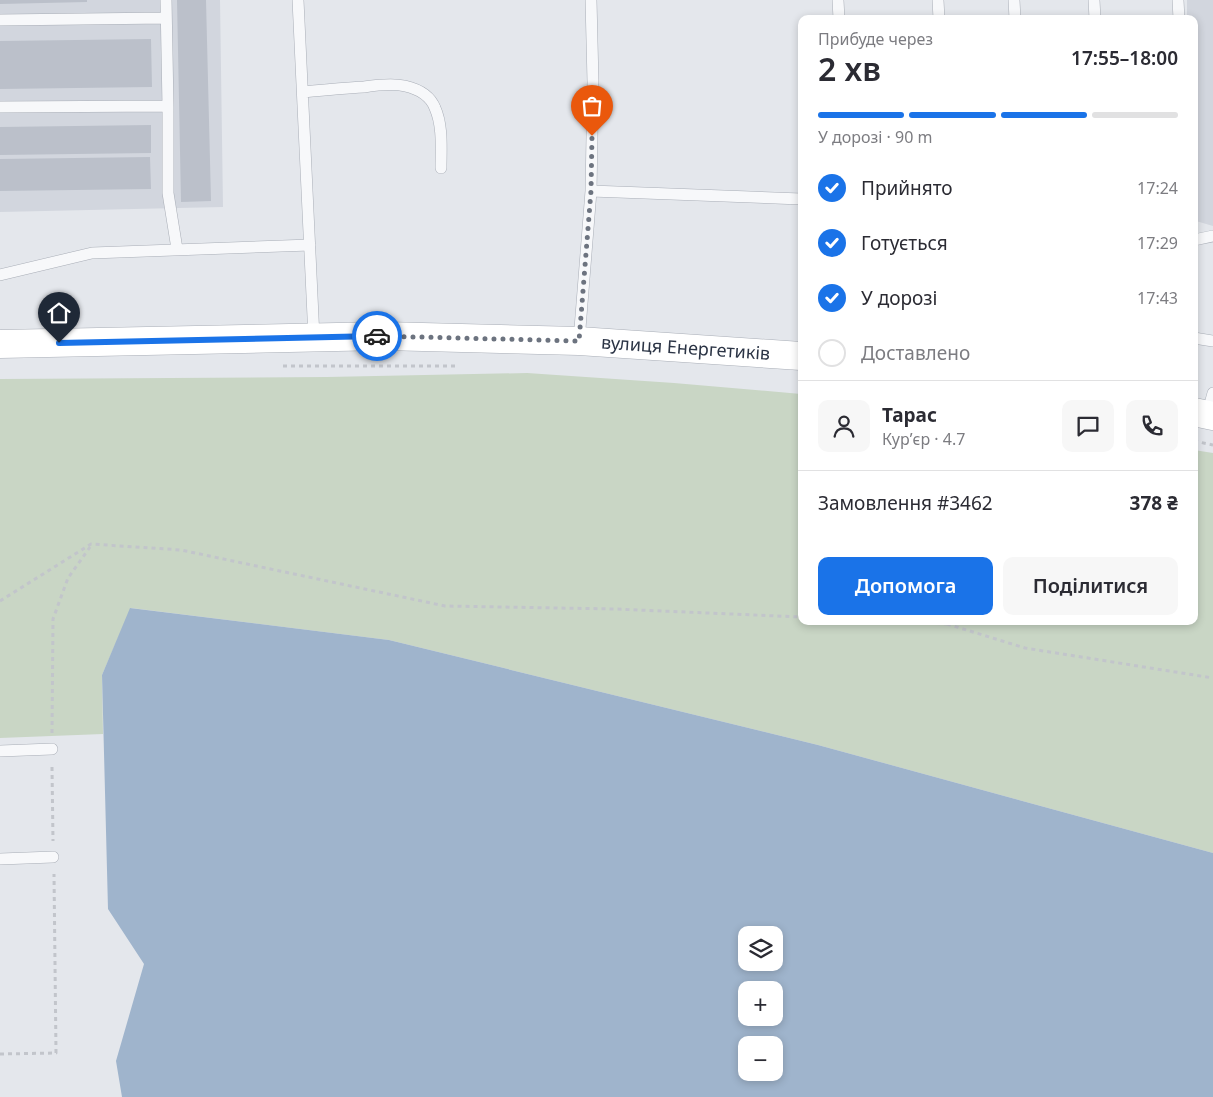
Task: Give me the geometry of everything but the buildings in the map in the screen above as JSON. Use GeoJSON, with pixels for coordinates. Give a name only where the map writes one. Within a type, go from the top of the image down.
{"type":"FeatureCollection","features":[{"type":"Feature","properties":{"kind":"main road","name":"вулиця Енергетиків"},"geometry":{"type":"LineString","coordinates":[[0,344],[384,336],[579,341],[798,356]]}},
{"type":"Feature","properties":{"kind":"lane"},"geometry":{"type":"LineString","coordinates":[[166,0],[168,193],[177,249]]}},
{"type":"Feature","properties":{"kind":"lane"},"geometry":{"type":"LineString","coordinates":[[298,0],[314,338]]}},
{"type":"Feature","properties":{"kind":"lane"},"geometry":{"type":"LineString","coordinates":[[579,341],[591,191],[593,82],[591,0]]}},
{"type":"Feature","properties":{"kind":"lane"},"geometry":{"type":"LineString","coordinates":[[838,0],[839,15]]}},
{"type":"Feature","properties":{"kind":"lane"},"geometry":{"type":"LineString","coordinates":[[938,0],[939,15]]}},
{"type":"Feature","properties":{"kind":"lane"},"geometry":{"type":"LineString","coordinates":[[1014,0],[1015,15]]}},
{"type":"Feature","properties":{"kind":"lane"},"geometry":{"type":"LineString","coordinates":[[1094,0],[1095,15]]}},
{"type":"Feature","properties":{"kind":"lane"},"geometry":{"type":"LineString","coordinates":[[1178,0],[1178,15]]}},
{"type":"Feature","properties":{"kind":"lane"},"geometry":{"type":"LineString","coordinates":[[0,20],[166,18]]}},
{"type":"Feature","properties":{"kind":"lane"},"geometry":{"type":"LineString","coordinates":[[303,92],[384,85],[404,85],[418,90],[428,97],[435,107],[440,131],[441,168]]}},
{"type":"Feature","properties":{"kind":"lane"},"geometry":{"type":"LineString","coordinates":[[0,108],[168,106]]}},
{"type":"Feature","properties":{"kind":"lane"},"geometry":{"type":"LineString","coordinates":[[591,191],[798,198]]}},
{"type":"Feature","properties":{"kind":"lane"},"geometry":{"type":"LineString","coordinates":[[1198,239],[1213,236]]}},
{"type":"Feature","properties":{"kind":"lane"},"geometry":{"type":"LineString","coordinates":[[0,275],[92,253],[310,245]]}},
{"type":"Feature","properties":{"kind":"lane"},"geometry":{"type":"LineString","coordinates":[[1198,339],[1213,341]]}},
{"type":"Feature","properties":{"kind":"lane"},"geometry":{"type":"LineString","coordinates":[[0,751],[52,749]]}},
{"type":"Feature","properties":{"kind":"lane"},"geometry":{"type":"LineString","coordinates":[[0,859],[53,857]]}},
{"type":"Feature","properties":{"kind":"path"},"geometry":{"type":"LineString","coordinates":[[278,366],[466,366]]}},
{"type":"Feature","properties":{"kind":"path"},"geometry":{"type":"LineString","coordinates":[[1198,442],[1213,445]]}},
{"type":"Feature","properties":{"kind":"path"},"geometry":{"type":"LineString","coordinates":[[0,601],[91,544],[181,550],[445,606],[615,608],[798,618]]}},
{"type":"Feature","properties":{"kind":"path"},"geometry":{"type":"LineString","coordinates":[[0,1054],[56,1053],[52,749],[53,619],[68,578],[91,544]]}},
{"type":"Feature","properties":{"kind":"path"},"geometry":{"type":"LineString","coordinates":[[951,625],[1025,648],[1213,678]]}},
{"type":"Feature","properties":{"kind":"shaded area"},"geometry":{"type":"Polygon","coordinates":[[[0,0],[220,0],[223,207],[0,212],[0,0]]]}},
{"type":"Feature","properties":{"kind":"shaded area"},"geometry":{"type":"Polygon","coordinates":[[[1187,0],[1213,0],[1213,226],[1198,222],[1198,15],[1187,15],[1187,0]]]}},
{"type":"Feature","properties":{"kind":"green space"},"geometry":{"type":"Polygon","coordinates":[[[527,373],[798,394],[798,625],[1198,625],[1198,451],[1213,453],[1213,853],[818,745],[389,640],[131,608],[102,675],[103,734],[0,738],[0,379],[327,377],[527,373]]]}},
{"type":"Feature","properties":{"kind":"water"},"geometry":{"type":"Polygon","coordinates":[[[130,608],[389,640],[818,745],[1213,853],[1213,1097],[122,1097],[116,1061],[144,964],[108,909],[102,675],[130,608]]]}},
{"type":"Feature","properties":{"kind":"way so far"},"geometry":{"type":"LineString","coordinates":[[377,336],[579,341],[591,191],[592,136]]}},
{"type":"Feature","properties":{"kind":"route"},"geometry":{"type":"LineString","coordinates":[[59,343],[377,336]]}}]}
